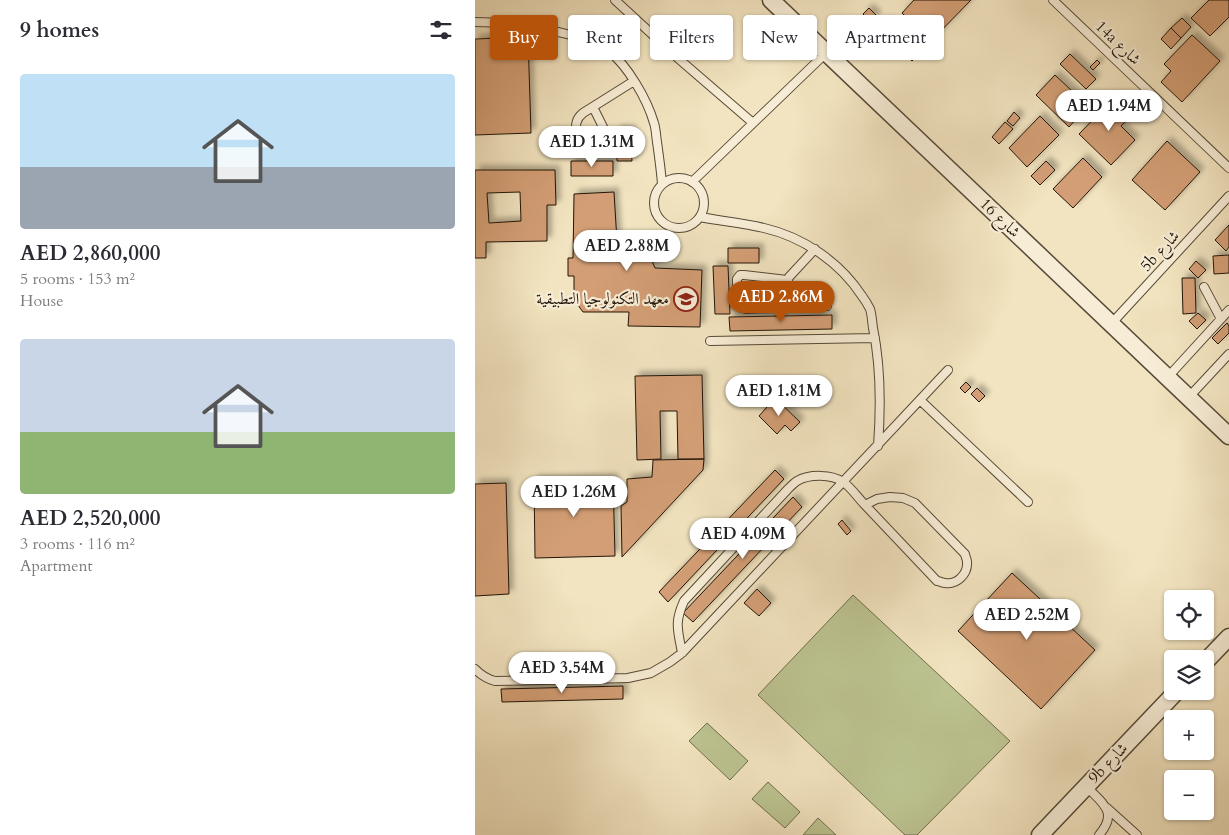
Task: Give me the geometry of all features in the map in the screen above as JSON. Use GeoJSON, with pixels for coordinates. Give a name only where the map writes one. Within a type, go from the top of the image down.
{"type":"FeatureCollection","features":[{"type":"Feature","properties":{"kind":"street","name":"شارع 16"},"geometry":{"type":"LineString","coordinates":[[771,0],[781,6],[827,52]]}},
{"type":"Feature","properties":{"kind":"street","name":"شارع 16"},"geometry":{"type":"LineString","coordinates":[[835,60],[1229,436]]}},
{"type":"Feature","properties":{"kind":"street"},"geometry":{"type":"LineString","coordinates":[[1214,652],[1229,636]]}},
{"type":"Feature","properties":{"kind":"street","name":"9b شارع"},"geometry":{"type":"LineString","coordinates":[[1040,835],[1168,700]]}},
{"type":"Feature","properties":{"kind":"lane"},"geometry":{"type":"LineString","coordinates":[[615,0],[680,60],[753,123]]}},
{"type":"Feature","properties":{"kind":"lane","name":"14a شارع"},"geometry":{"type":"LineString","coordinates":[[1053,0],[1229,168]]}},
{"type":"Feature","properties":{"kind":"lane"},"geometry":{"type":"LineString","coordinates":[[475,22],[531,26],[590,41],[609,51],[634,80],[655,124],[662,184]]}},
{"type":"Feature","properties":{"kind":"lane"},"geometry":{"type":"LineString","coordinates":[[692,182],[827,52]]}},
{"type":"Feature","properties":{"kind":"lane"},"geometry":{"type":"LineString","coordinates":[[593,106],[611,143],[610,150],[604,153],[585,152],[578,148],[576,145],[575,124],[583,113],[593,106],[634,80]]}},
{"type":"Feature","properties":{"kind":"lane"},"geometry":{"type":"LineString","coordinates":[[682,178],[692,182],[698,187],[704,202],[700,217],[693,225],[683,229],[671,228],[662,223],[655,214],[653,203],[656,192],[662,184],[672,179],[682,178]]}},
{"type":"Feature","properties":{"kind":"lane","name":"5b شارع"},"geometry":{"type":"LineString","coordinates":[[1111,324],[1229,196]]}},
{"type":"Feature","properties":{"kind":"lane"},"geometry":{"type":"LineString","coordinates":[[700,217],[765,228],[791,237],[815,250],[836,266],[855,285],[869,308],[875,338],[880,385],[878,446]]}},
{"type":"Feature","properties":{"kind":"lane"},"geometry":{"type":"LineString","coordinates":[[785,308],[787,280],[791,273],[815,250]]}},
{"type":"Feature","properties":{"kind":"lane"},"geometry":{"type":"LineString","coordinates":[[787,280],[740,276],[737,279],[737,303],[746,309],[827,306]]}},
{"type":"Feature","properties":{"kind":"lane"},"geometry":{"type":"LineString","coordinates":[[1204,288],[1221,319]]}},
{"type":"Feature","properties":{"kind":"lane"},"geometry":{"type":"LineString","coordinates":[[1167,378],[1229,310]]}},
{"type":"Feature","properties":{"kind":"lane"},"geometry":{"type":"LineString","coordinates":[[709,341],[875,338]]}},
{"type":"Feature","properties":{"kind":"lane"},"geometry":{"type":"LineString","coordinates":[[1188,398],[1229,354]]}},
{"type":"Feature","properties":{"kind":"lane"},"geometry":{"type":"LineString","coordinates":[[475,669],[487,679],[495,681],[628,678],[651,672],[670,662],[682,653],[948,370]]}},
{"type":"Feature","properties":{"kind":"lane"},"geometry":{"type":"LineString","coordinates":[[920,400],[1028,502]]}},
{"type":"Feature","properties":{"kind":"lane"},"geometry":{"type":"LineString","coordinates":[[682,653],[677,622],[684,601],[797,481],[807,478],[830,477],[843,482],[865,505],[937,580],[945,583],[954,582],[961,578],[966,570],[965,554],[915,503],[903,498],[890,497],[877,499],[865,505]]}},
{"type":"Feature","properties":{"kind":"lane"},"geometry":{"type":"LineString","coordinates":[[1086,786],[1137,835]]}},
{"type":"Feature","properties":{"kind":"lane"},"geometry":{"type":"LineString","coordinates":[[1099,835],[1108,822],[1108,813],[1105,806]]}},
{"type":"Feature","properties":{"kind":"green space"},"geometry":{"type":"Polygon","coordinates":[[[853,595],[1010,741],[917,835],[905,835],[758,695],[853,595]]]}},
{"type":"Feature","properties":{"kind":"green space"},"geometry":{"type":"Polygon","coordinates":[[[707,723],[748,761],[730,780],[689,741],[707,723]]]}},
{"type":"Feature","properties":{"kind":"green space"},"geometry":{"type":"Polygon","coordinates":[[[768,782],[800,812],[785,828],[752,799],[768,782]]]}},
{"type":"Feature","properties":{"kind":"green space"},"geometry":{"type":"Polygon","coordinates":[[[818,818],[836,835],[803,835],[818,818]]]}},
{"type":"Feature","properties":{"kind":"building"},"geometry":{"type":"Polygon","coordinates":[[[914,0],[971,0],[944,28],[944,15],[904,15],[902,13],[914,0]]]}},
{"type":"Feature","properties":{"kind":"building"},"geometry":{"type":"Polygon","coordinates":[[[1209,0],[1229,0],[1229,17],[1210,36],[1191,18],[1209,0]]]}},
{"type":"Feature","properties":{"kind":"building"},"geometry":{"type":"Polygon","coordinates":[[[869,8],[876,15],[864,15],[869,8]]]}},
{"type":"Feature","properties":{"kind":"building"},"geometry":{"type":"Polygon","coordinates":[[[1182,18],[1191,27],[1181,38],[1171,28],[1182,18]]]}},
{"type":"Feature","properties":{"kind":"building"},"geometry":{"type":"Polygon","coordinates":[[[1171,28],[1181,38],[1171,49],[1161,39],[1171,28]]]}},
{"type":"Feature","properties":{"kind":"building"},"geometry":{"type":"Polygon","coordinates":[[[1192,35],[1220,61],[1182,102],[1161,82],[1171,71],[1164,64],[1192,35]]]}},
{"type":"Feature","properties":{"kind":"building"},"geometry":{"type":"Polygon","coordinates":[[[490,38],[490,60],[529,60],[531,133],[475,135],[475,39],[490,38]]]}},
{"type":"Feature","properties":{"kind":"building"},"geometry":{"type":"Polygon","coordinates":[[[1070,54],[1096,79],[1086,89],[1060,64],[1070,54]]]}},
{"type":"Feature","properties":{"kind":"building"},"geometry":{"type":"Polygon","coordinates":[[[1097,60],[1100,63],[1093,70],[1090,67],[1097,60]]]}},
{"type":"Feature","properties":{"kind":"building"},"geometry":{"type":"Polygon","coordinates":[[[1055,75],[1088,106],[1069,127],[1036,95],[1055,75]]]}},
{"type":"Feature","properties":{"kind":"building"},"geometry":{"type":"Polygon","coordinates":[[[1114,98],[1132,115],[1121,126],[1135,140],[1111,165],[1079,134],[1114,98]]]}},
{"type":"Feature","properties":{"kind":"building"},"geometry":{"type":"Polygon","coordinates":[[[1014,112],[1020,118],[1013,126],[1007,121],[1014,112]]]}},
{"type":"Feature","properties":{"kind":"building"},"geometry":{"type":"Polygon","coordinates":[[[1040,116],[1059,135],[1027,167],[1009,148],[1040,116]]]}},
{"type":"Feature","properties":{"kind":"building"},"geometry":{"type":"Polygon","coordinates":[[[1005,122],[1013,129],[999,144],[992,137],[1005,122]]]}},
{"type":"Feature","properties":{"kind":"building"},"geometry":{"type":"Polygon","coordinates":[[[616,130],[631,130],[632,161],[617,161],[616,130]]]}},
{"type":"Feature","properties":{"kind":"building"},"geometry":{"type":"Polygon","coordinates":[[[1167,141],[1200,172],[1165,210],[1132,180],[1167,141]]]}},
{"type":"Feature","properties":{"kind":"building"},"geometry":{"type":"Polygon","coordinates":[[[1083,158],[1102,177],[1073,208],[1053,189],[1083,158]]]}},
{"type":"Feature","properties":{"kind":"building"},"geometry":{"type":"Polygon","coordinates":[[[571,161],[613,161],[613,176],[571,176],[571,161]]]}},
{"type":"Feature","properties":{"kind":"building"},"geometry":{"type":"Polygon","coordinates":[[[1046,161],[1055,170],[1040,185],[1031,176],[1046,161]]]}},
{"type":"Feature","properties":{"kind":"building"},"geometry":{"type":"Polygon","coordinates":[[[475,170],[555,170],[556,205],[547,205],[547,241],[486,242],[486,258],[475,258],[475,170]],[[520,192],[487,193],[489,223],[521,221],[520,192]]]}},
{"type":"Feature","properties":{"kind":"building"},"geometry":{"type":"Polygon","coordinates":[[[614,192],[617,241],[645,244],[655,268],[702,270],[700,327],[628,326],[629,312],[583,312],[574,300],[574,276],[568,276],[568,258],[573,258],[574,194],[614,192]]]}},
{"type":"Feature","properties":{"kind":"building"},"geometry":{"type":"Polygon","coordinates":[[[1229,225],[1229,247],[1226,251],[1215,240],[1229,225]]]}},
{"type":"Feature","properties":{"kind":"building"},"geometry":{"type":"Polygon","coordinates":[[[728,248],[759,248],[759,263],[728,263],[728,248]]]}},
{"type":"Feature","properties":{"kind":"building"},"geometry":{"type":"Polygon","coordinates":[[[1229,255],[1229,273],[1214,274],[1213,256],[1229,255]]]}},
{"type":"Feature","properties":{"kind":"building"},"geometry":{"type":"Polygon","coordinates":[[[1196,261],[1206,270],[1198,278],[1189,269],[1196,261]]]}},
{"type":"Feature","properties":{"kind":"building"},"geometry":{"type":"Polygon","coordinates":[[[713,266],[728,266],[730,314],[715,314],[713,266]]]}},
{"type":"Feature","properties":{"kind":"building"},"geometry":{"type":"Polygon","coordinates":[[[1182,278],[1195,278],[1196,313],[1183,314],[1182,278]]]}},
{"type":"Feature","properties":{"kind":"building"},"geometry":{"type":"Polygon","coordinates":[[[1198,313],[1206,320],[1197,329],[1189,321],[1198,313]]]}},
{"type":"Feature","properties":{"kind":"building"},"geometry":{"type":"Polygon","coordinates":[[[832,315],[832,329],[730,331],[729,317],[832,315]]]}},
{"type":"Feature","properties":{"kind":"building"},"geometry":{"type":"Polygon","coordinates":[[[1227,323],[1229,333],[1218,344],[1212,338],[1227,323]]]}},
{"type":"Feature","properties":{"kind":"building"},"geometry":{"type":"Polygon","coordinates":[[[702,375],[704,459],[678,459],[677,411],[660,411],[661,459],[637,460],[635,376],[702,375]]]}},
{"type":"Feature","properties":{"kind":"building"},"geometry":{"type":"Polygon","coordinates":[[[966,382],[971,387],[965,393],[960,388],[966,382]]]}},
{"type":"Feature","properties":{"kind":"building"},"geometry":{"type":"Polygon","coordinates":[[[977,388],[985,396],[979,402],[971,394],[977,388]]]}},
{"type":"Feature","properties":{"kind":"building"},"geometry":{"type":"Polygon","coordinates":[[[775,398],[800,422],[791,431],[785,425],[777,434],[759,416],[775,398]]]}},
{"type":"Feature","properties":{"kind":"building"},"geometry":{"type":"Polygon","coordinates":[[[704,459],[703,470],[622,557],[621,506],[627,502],[627,479],[652,477],[653,460],[704,459]]]}},
{"type":"Feature","properties":{"kind":"building"},"geometry":{"type":"Polygon","coordinates":[[[775,470],[784,479],[668,602],[659,592],[775,470]]]}},
{"type":"Feature","properties":{"kind":"building"},"geometry":{"type":"Polygon","coordinates":[[[613,478],[615,556],[535,558],[534,480],[613,478]]]}},
{"type":"Feature","properties":{"kind":"building"},"geometry":{"type":"Polygon","coordinates":[[[506,483],[509,594],[475,596],[475,484],[506,483]]]}},
{"type":"Feature","properties":{"kind":"building"},"geometry":{"type":"Polygon","coordinates":[[[793,497],[802,507],[693,622],[683,613],[793,497]]]}},
{"type":"Feature","properties":{"kind":"building"},"geometry":{"type":"Polygon","coordinates":[[[842,520],[851,531],[847,535],[838,524],[842,520]]]}},
{"type":"Feature","properties":{"kind":"building"},"geometry":{"type":"Polygon","coordinates":[[[1012,573],[1095,650],[1041,709],[958,631],[1012,573]]]}},
{"type":"Feature","properties":{"kind":"building"},"geometry":{"type":"Polygon","coordinates":[[[757,589],[771,603],[759,616],[744,603],[757,589]]]}},
{"type":"Feature","properties":{"kind":"building"},"geometry":{"type":"Polygon","coordinates":[[[623,686],[623,699],[502,702],[501,689],[623,686]]]}},
{"type":"Feature","properties":{"kind":"place","name":"معهد التكنولوجيا التطبيقية"},"geometry":{"type":"Point","coordinates":[686,299]}}]}
